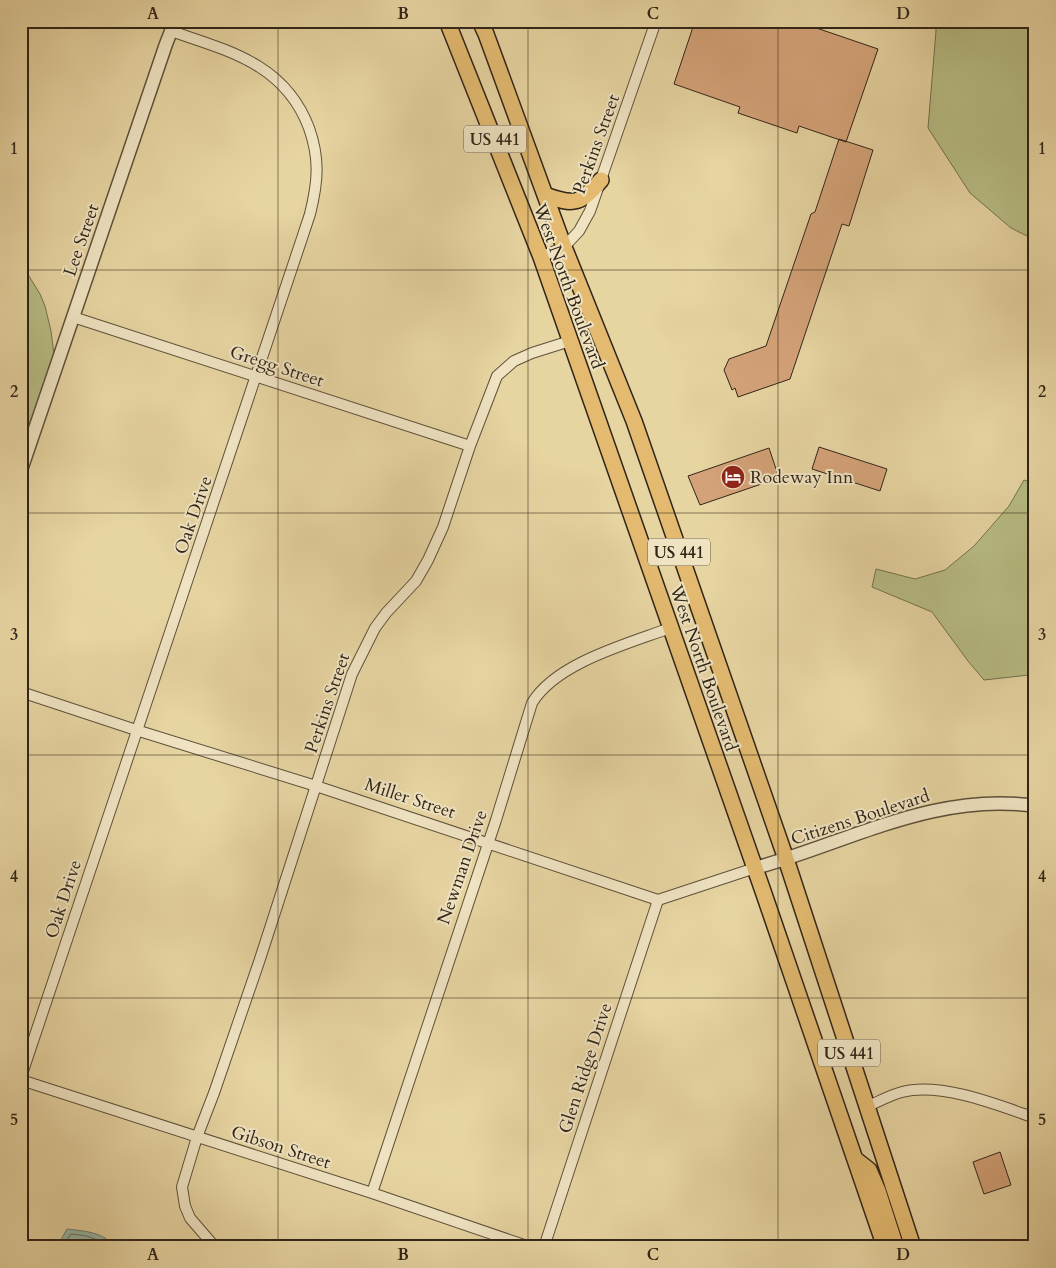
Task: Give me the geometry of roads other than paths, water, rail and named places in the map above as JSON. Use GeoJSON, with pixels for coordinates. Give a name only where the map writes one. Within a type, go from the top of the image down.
{"type":"FeatureCollection","features":[{"type":"Feature","properties":{"kind":"main road","name":"West North Boulevard"},"geometry":{"type":"LineString","coordinates":[[447,21],[541,257],[755,868],[885,1247]]}},
{"type":"Feature","properties":{"kind":"main road","name":"West North Boulevard"},"geometry":{"type":"LineString","coordinates":[[480,21],[564,247],[634,421],[786,860],[913,1247]]}},
{"type":"Feature","properties":{"kind":"main road"},"geometry":{"type":"LineString","coordinates":[[545,195],[564,202],[571,202],[584,198],[601,180]]}},
{"type":"Feature","properties":{"kind":"main road"},"geometry":{"type":"LineString","coordinates":[[854,1158],[869,1170],[896,1247]]}},
{"type":"Feature","properties":{"kind":"street","name":"Perkins Street"},"geometry":{"type":"LineString","coordinates":[[541,257],[564,247],[579,231],[590,211],[656,21]]}},
{"type":"Feature","properties":{"kind":"street","name":"Lee Street"},"geometry":{"type":"LineString","coordinates":[[21,470],[173,26]]}},
{"type":"Feature","properties":{"kind":"street","name":"Oak Drive"},"geometry":{"type":"LineString","coordinates":[[21,1078],[256,376],[315,192],[318,173],[312,137],[294,98],[284,85],[270,74],[228,51],[173,26]]}},
{"type":"Feature","properties":{"kind":"street","name":"Gregg Street"},"geometry":{"type":"LineString","coordinates":[[73,317],[470,446]]}},
{"type":"Feature","properties":{"kind":"street","name":"Perkins Street"},"geometry":{"type":"LineString","coordinates":[[214,1247],[190,1218],[182,1196],[184,1179],[260,959],[352,674],[375,628],[386,613],[416,581],[428,560],[444,527],[470,446],[497,376],[514,361],[532,352],[570,341]]}},
{"type":"Feature","properties":{"kind":"street","name":"Newman Drive"},"geometry":{"type":"LineString","coordinates":[[372,1194],[532,704],[538,693],[546,685],[567,670],[670,628]]}},
{"type":"Feature","properties":{"kind":"street","name":"Miller Street"},"geometry":{"type":"LineString","coordinates":[[21,692],[488,842],[658,900]]}},
{"type":"Feature","properties":{"kind":"street","name":"Citizens Boulevard"},"geometry":{"type":"LineString","coordinates":[[786,860],[911,815],[935,809],[970,804],[998,803],[1035,806]]}},
{"type":"Feature","properties":{"kind":"street"},"geometry":{"type":"LineString","coordinates":[[658,900],[755,868],[786,860]]}},
{"type":"Feature","properties":{"kind":"street","name":"Glen Ridge Drive"},"geometry":{"type":"LineString","coordinates":[[544,1247],[658,900]]}},
{"type":"Feature","properties":{"kind":"street","name":"Gibson Street"},"geometry":{"type":"LineString","coordinates":[[21,1078],[530,1247]]}},
{"type":"Feature","properties":{"kind":"street"},"geometry":{"type":"LineString","coordinates":[[866,1107],[901,1092],[932,1090],[975,1098],[1035,1118]]}},
{"type":"Feature","properties":{"kind":"water"},"geometry":{"type":"Polygon","coordinates":[[[67,1229],[99,1235],[115,1247],[57,1247],[67,1229]]]}},
{"type":"Feature","properties":{"kind":"place","name":"Rodeway Inn"},"geometry":{"type":"Point","coordinates":[733,477]}}]}
